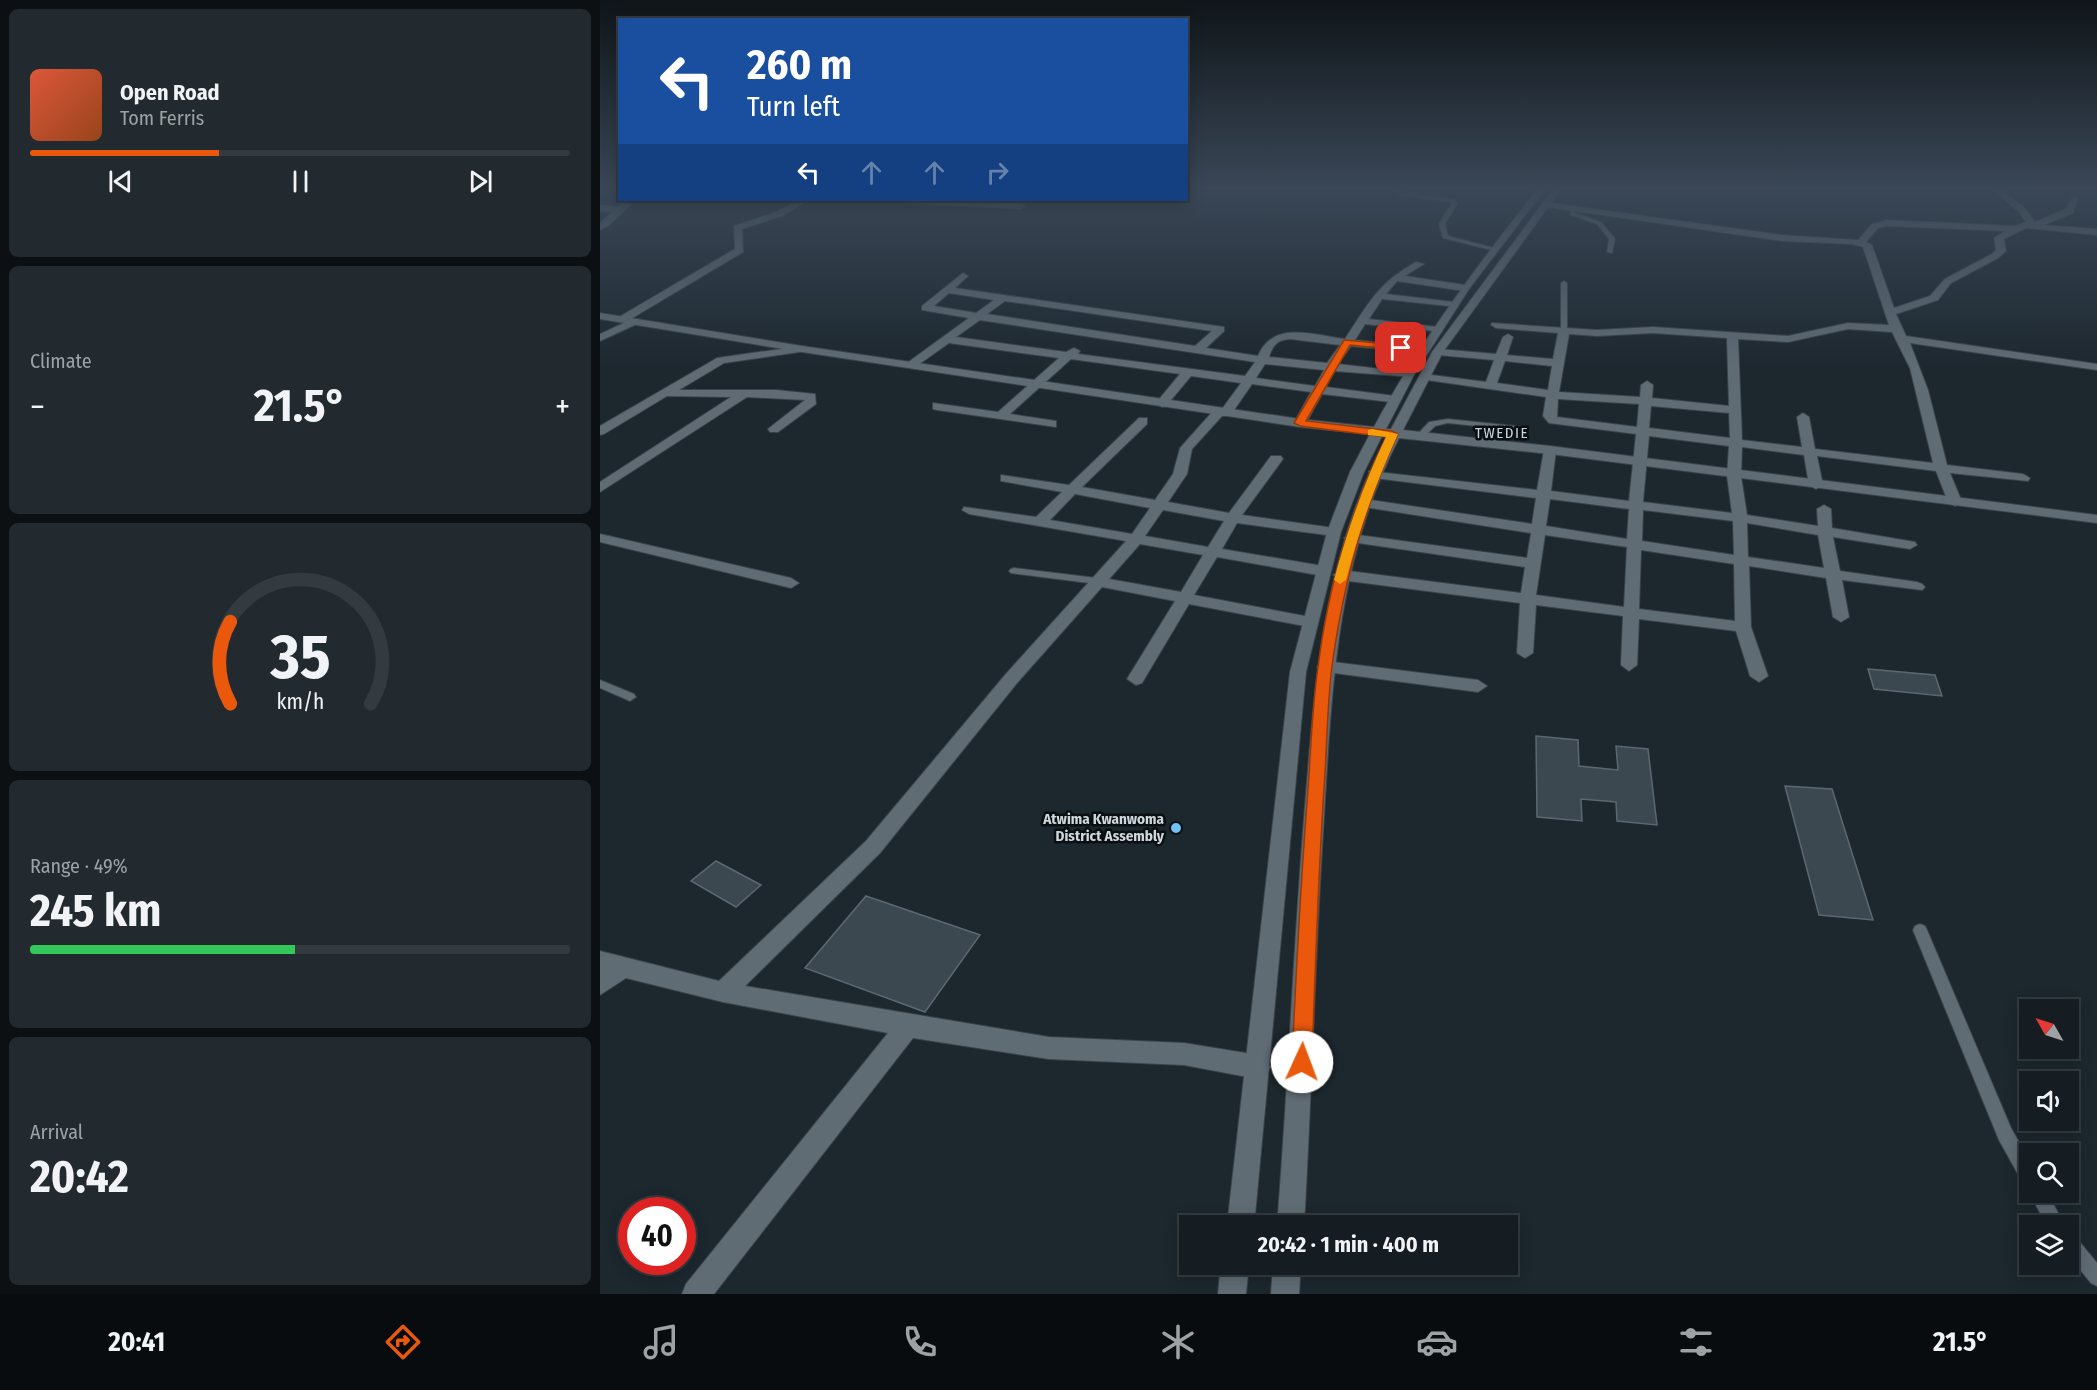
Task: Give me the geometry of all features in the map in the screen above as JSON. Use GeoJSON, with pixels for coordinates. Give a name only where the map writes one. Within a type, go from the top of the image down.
{"type":"FeatureCollection","features":[{"type":"Feature","properties":{"kind":"street"},"geometry":{"type":"LineString","coordinates":[[600,338],[740,248]]}},
{"type":"Feature","properties":{"kind":"street"},"geometry":{"type":"LineString","coordinates":[[1241,1215],[1290,735],[1298,672],[1310,622],[1332,573],[1357,472],[1424,377],[1438,352],[1514,248]]}},
{"type":"Feature","properties":{"kind":"street"},"geometry":{"type":"LineString","coordinates":[[1868,248],[1919,384],[1939,467],[1955,502]]}},
{"type":"Feature","properties":{"kind":"street"},"geometry":{"type":"LineString","coordinates":[[1892,312],[1934,298],[1948,281],[1995,256],[2001,248]]}},
{"type":"Feature","properties":{"kind":"street"},"geometry":{"type":"LineString","coordinates":[[1342,535],[1364,503],[1395,400],[1408,375],[1465,288],[1495,249]]}},
{"type":"Feature","properties":{"kind":"street"},"geometry":{"type":"LineString","coordinates":[[1300,423],[1332,365],[1379,296],[1395,278],[1419,264]]}},
{"type":"Feature","properties":{"kind":"street"},"geometry":{"type":"LineString","coordinates":[[963,276],[926,308],[1262,360],[1332,365],[1408,375]]}},
{"type":"Feature","properties":{"kind":"street"},"geometry":{"type":"LineString","coordinates":[[1395,278],[1465,288]]}},
{"type":"Feature","properties":{"kind":"street"},"geometry":{"type":"LineString","coordinates":[[949,290],[1220,329],[1198,350]]}},
{"type":"Feature","properties":{"kind":"street"},"geometry":{"type":"LineString","coordinates":[[1379,296],[1454,305]]}},
{"type":"Feature","properties":{"kind":"street"},"geometry":{"type":"LineString","coordinates":[[911,365],[1003,298]]}},
{"type":"Feature","properties":{"kind":"street"},"geometry":{"type":"LineString","coordinates":[[1000,416],[1118,314]]}},
{"type":"Feature","properties":{"kind":"street"},"geometry":{"type":"LineString","coordinates":[[600,316],[802,349],[1300,423],[1385,434],[1550,450],[1734,476],[2097,519]]}},
{"type":"Feature","properties":{"kind":"street"},"geometry":{"type":"LineString","coordinates":[[1128,365],[1171,321]]}},
{"type":"Feature","properties":{"kind":"street"},"geometry":{"type":"LineString","coordinates":[[1363,321],[1438,330]]}},
{"type":"Feature","properties":{"kind":"street"},"geometry":{"type":"LineString","coordinates":[[1496,325],[1564,331],[1608,333],[1653,330],[1788,339],[1848,326],[2097,367]]}},
{"type":"Feature","properties":{"kind":"street"},"geometry":{"type":"LineString","coordinates":[[1564,331],[1549,416],[1553,420],[2023,478]]}},
{"type":"Feature","properties":{"kind":"street"},"geometry":{"type":"LineString","coordinates":[[723,992],[873,848],[1011,679],[1136,539],[1180,474],[1186,448],[1222,412],[1262,360],[1268,345],[1277,337],[1290,336],[1401,348]]}},
{"type":"Feature","properties":{"kind":"street"},"geometry":{"type":"LineString","coordinates":[[1732,336],[1733,410],[1736,441],[1734,476],[1740,518],[1743,627],[1759,676]]}},
{"type":"Feature","properties":{"kind":"street"},"geometry":{"type":"LineString","coordinates":[[1490,387],[1508,337]]}},
{"type":"Feature","properties":{"kind":"street"},"geometry":{"type":"LineString","coordinates":[[945,339],[1395,400]]}},
{"type":"Feature","properties":{"kind":"street"},"geometry":{"type":"LineString","coordinates":[[600,431],[731,356],[802,349]]}},
{"type":"Feature","properties":{"kind":"street"},"geometry":{"type":"LineString","coordinates":[[1438,352],[1558,363]]}},
{"type":"Feature","properties":{"kind":"street"},"geometry":{"type":"LineString","coordinates":[[1162,403],[1187,373]]}},
{"type":"Feature","properties":{"kind":"street"},"geometry":{"type":"LineString","coordinates":[[1424,377],[1552,395],[1733,410]]}},
{"type":"Feature","properties":{"kind":"street"},"geometry":{"type":"LineString","coordinates":[[1629,665],[1636,505],[1647,385]]}},
{"type":"Feature","properties":{"kind":"street"},"geometry":{"type":"LineString","coordinates":[[667,393],[811,397],[812,402],[774,429]]}},
{"type":"Feature","properties":{"kind":"street"},"geometry":{"type":"LineString","coordinates":[[600,488],[744,394]]}},
{"type":"Feature","properties":{"kind":"street"},"geometry":{"type":"LineString","coordinates":[[937,406],[1052,424]]}},
{"type":"Feature","properties":{"kind":"street"},"geometry":{"type":"LineString","coordinates":[[1803,417],[1816,485]]}},
{"type":"Feature","properties":{"kind":"street"},"geometry":{"type":"LineString","coordinates":[[1039,522],[1143,421]]}},
{"type":"Feature","properties":{"kind":"street"},"geometry":{"type":"LineString","coordinates":[[1525,653],[1528,600],[1550,450]]}},
{"type":"Feature","properties":{"kind":"street"},"geometry":{"type":"LineString","coordinates":[[1136,679],[1233,518],[1276,459]]}},
{"type":"Feature","properties":{"kind":"street"},"geometry":{"type":"LineString","coordinates":[[1374,474],[1740,518],[1910,545]]}},
{"type":"Feature","properties":{"kind":"street"},"geometry":{"type":"LineString","coordinates":[[1006,478],[1233,518],[1534,564]]}},
{"type":"Feature","properties":{"kind":"street"},"geometry":{"type":"LineString","coordinates":[[1364,503],[1917,587]]}},
{"type":"Feature","properties":{"kind":"street"},"geometry":{"type":"LineString","coordinates":[[1824,509],[1825,532],[1841,617]]}},
{"type":"Feature","properties":{"kind":"street"},"geometry":{"type":"LineString","coordinates":[[969,510],[1332,573],[1743,627]]}},
{"type":"Feature","properties":{"kind":"street"},"geometry":{"type":"LineString","coordinates":[[600,538],[791,583]]}},
{"type":"Feature","properties":{"kind":"street"},"geometry":{"type":"LineString","coordinates":[[1291,1215],[1332,573]]}},
{"type":"Feature","properties":{"kind":"street"},"geometry":{"type":"LineString","coordinates":[[1097,581],[1310,622]]}},
{"type":"Feature","properties":{"kind":"street"},"geometry":{"type":"LineString","coordinates":[[1325,667],[1478,686]]}},
{"type":"Feature","properties":{"kind":"street"},"geometry":{"type":"LineString","coordinates":[[600,960],[723,992],[908,1026],[1049,1048],[1184,1054],[1258,1066]]}},
{"type":"Feature","properties":{"kind":"street"},"geometry":{"type":"LineString","coordinates":[[600,985],[624,966]]}},
{"type":"Feature","properties":{"kind":"street"},"geometry":{"type":"LineString","coordinates":[[696,1294],[908,1026]]}},
{"type":"Feature","properties":{"kind":"street"},"geometry":{"type":"LineString","coordinates":[[1232,1294],[1234,1275]]}},
{"type":"Feature","properties":{"kind":"street"},"geometry":{"type":"LineString","coordinates":[[1285,1294],[1286,1275]]}},
{"type":"Feature","properties":{"kind":"lane"},"geometry":{"type":"LineString","coordinates":[[1564,283],[1564,331]]}},
{"type":"Feature","properties":{"kind":"lane"},"geometry":{"type":"LineString","coordinates":[[1419,437],[1432,424],[1448,421],[1524,429]]}},
{"type":"Feature","properties":{"kind":"lane"},"geometry":{"type":"LineString","coordinates":[[1014,571],[1097,581]]}},
{"type":"Feature","properties":{"kind":"lane"},"geometry":{"type":"LineString","coordinates":[[600,684],[630,697]]}},
{"type":"Feature","properties":{"kind":"lane"},"geometry":{"type":"LineString","coordinates":[[1920,930],[2005,1134],[2019,1159]]}},
{"type":"Feature","properties":{"kind":"lane"},"geometry":{"type":"LineString","coordinates":[[2079,1254],[2097,1277]]}},
{"type":"Feature","properties":{"kind":"building"},"geometry":{"type":"Polygon","coordinates":[[[1868,669],[1935,675],[1942,696],[1874,689],[1868,669]]]}},
{"type":"Feature","properties":{"kind":"building"},"geometry":{"type":"Polygon","coordinates":[[[1536,736],[1578,740],[1579,766],[1618,770],[1616,746],[1648,749],[1657,825],[1617,821],[1616,802],[1581,799],[1582,821],[1537,817],[1536,736]]]}},
{"type":"Feature","properties":{"kind":"building"},"geometry":{"type":"Polygon","coordinates":[[[1785,786],[1832,789],[1873,920],[1819,915],[1785,786]]]}},
{"type":"Feature","properties":{"kind":"building"},"geometry":{"type":"Polygon","coordinates":[[[716,861],[761,885],[736,907],[691,881],[716,861]]]}},
{"type":"Feature","properties":{"kind":"building"},"geometry":{"type":"Polygon","coordinates":[[[866,896],[980,935],[925,1012],[805,968],[866,896]]]}},
{"type":"Feature","properties":{"kind":"slow traffic"},"geometry":{"type":"LineString","coordinates":[[1340,580],[1351,538],[1374,474],[1392,434],[1372,433]]}},
{"type":"Feature","properties":{"kind":"place","name":"Atwima Kwanwoma District Assembly"},"geometry":{"type":"Point","coordinates":[1176,828]}},
{"type":"Feature","properties":{"kind":"district","name":"TWEDIE"},"geometry":{"type":"Point","coordinates":[1502,433]}},
{"type":"Feature","properties":{"kind":"route"},"geometry":{"type":"LineString","coordinates":[[1302,1062],[1309,887],[1325,667],[1341,575],[1351,538],[1374,474],[1392,434],[1300,423],[1332,365],[1348,342],[1401,348]]}}]}
